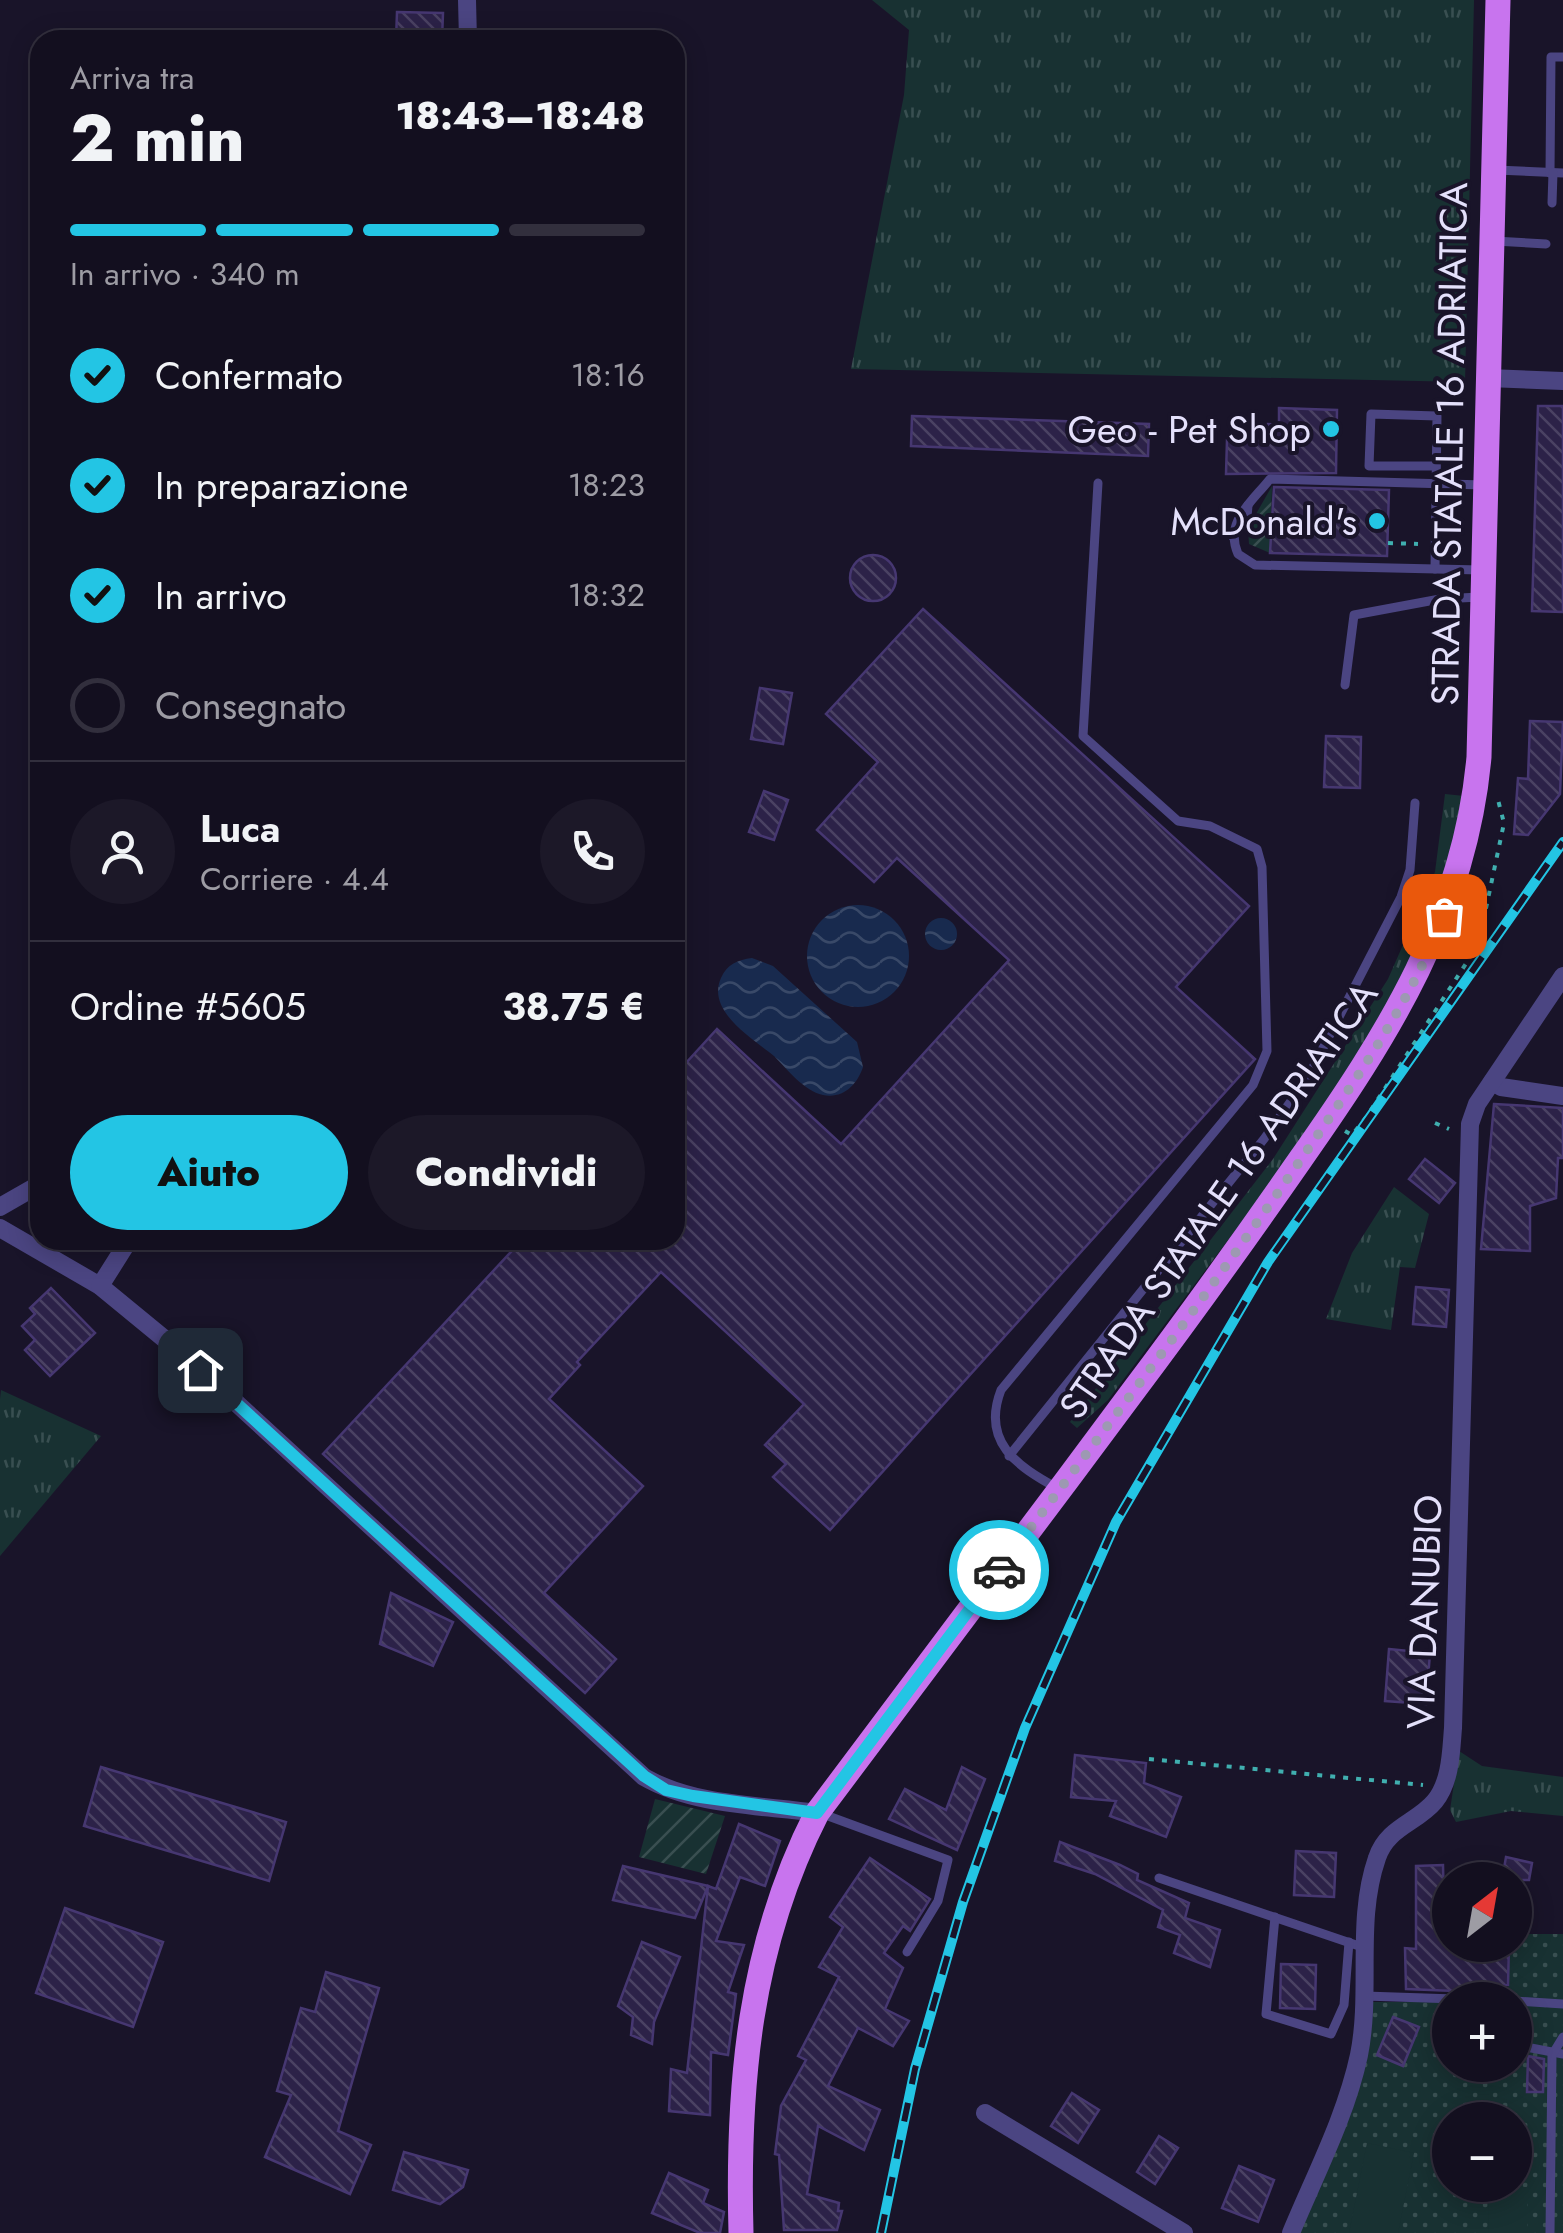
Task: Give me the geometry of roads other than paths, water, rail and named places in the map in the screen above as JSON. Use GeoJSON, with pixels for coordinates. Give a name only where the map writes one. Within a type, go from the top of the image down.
{"type":"FeatureCollection","features":[{"type":"Feature","properties":{"kind":"main road","name":"STRADA STATALE 16 ADRIATICA"},"geometry":{"type":"LineString","coordinates":[[740,2233],[743,2094],[755,1994],[765,1943],[787,1872],[817,1813],[1218,1278],[1360,1074],[1428,956],[1456,880],[1474,801],[1484,570],[1498,0]]}},
{"type":"Feature","properties":{"kind":"street"},"geometry":{"type":"LineString","coordinates":[[466,0],[468,30]]}},
{"type":"Feature","properties":{"kind":"street"},"geometry":{"type":"LineString","coordinates":[[1488,378],[1563,381]]}},
{"type":"Feature","properties":{"kind":"street","name":"VIA DANUBIO"},"geometry":{"type":"LineString","coordinates":[[1357,1945],[1383,1844],[1434,1803],[1451,1751],[1467,1137],[1476,1104],[1563,976]]}},
{"type":"Feature","properties":{"kind":"street"},"geometry":{"type":"LineString","coordinates":[[1492,1082],[1501,1087],[1563,1096]]}},
{"type":"Feature","properties":{"kind":"street"},"geometry":{"type":"LineString","coordinates":[[0,1207],[30,1190]]}},
{"type":"Feature","properties":{"kind":"street"},"geometry":{"type":"LineString","coordinates":[[0,1228],[30,1239]]}},
{"type":"Feature","properties":{"kind":"street"},"geometry":{"type":"LineString","coordinates":[[55,1250],[184,1354],[644,1776],[666,1790],[693,1796],[817,1813]]}},
{"type":"Feature","properties":{"kind":"street"},"geometry":{"type":"LineString","coordinates":[[100,1286],[123,1250]]}},
{"type":"Feature","properties":{"kind":"street"},"geometry":{"type":"LineString","coordinates":[[1291,2233],[1358,2057],[1365,1996],[1357,1945]]}},
{"type":"Feature","properties":{"kind":"street"},"geometry":{"type":"LineString","coordinates":[[985,2114],[1184,2233]]}},
{"type":"Feature","properties":{"kind":"lane"},"geometry":{"type":"LineString","coordinates":[[1552,203],[1555,173],[1550,139],[1551,56],[1563,56]]}},
{"type":"Feature","properties":{"kind":"lane"},"geometry":{"type":"LineString","coordinates":[[1550,74],[1563,74]]}},
{"type":"Feature","properties":{"kind":"lane"},"geometry":{"type":"LineString","coordinates":[[1550,90],[1563,90]]}},
{"type":"Feature","properties":{"kind":"lane"},"geometry":{"type":"LineString","coordinates":[[1550,123],[1563,123]]}},
{"type":"Feature","properties":{"kind":"lane"},"geometry":{"type":"LineString","coordinates":[[1550,139],[1563,140]]}},
{"type":"Feature","properties":{"kind":"lane"},"geometry":{"type":"LineString","coordinates":[[1494,170],[1555,173]]}},
{"type":"Feature","properties":{"kind":"lane"},"geometry":{"type":"LineString","coordinates":[[1492,241],[1546,244]]}},
{"type":"Feature","properties":{"kind":"lane"},"geometry":{"type":"LineString","coordinates":[[1435,466],[1370,466],[1371,414],[1437,416],[1435,569]]}},
{"type":"Feature","properties":{"kind":"lane"},"geometry":{"type":"LineString","coordinates":[[1484,570],[1255,565],[1238,554],[1233,537],[1234,522],[1270,479],[1486,485]]}},
{"type":"Feature","properties":{"kind":"lane"},"geometry":{"type":"LineString","coordinates":[[1060,1490],[1010,1456],[994,1427],[1001,1390],[1235,1112],[1267,1050],[1262,867],[1256,849],[1210,826],[1178,821],[1082,736],[1098,483]]}},
{"type":"Feature","properties":{"kind":"lane"},"geometry":{"type":"LineString","coordinates":[[1344,685],[1354,615],[1440,599],[1482,596]]}},
{"type":"Feature","properties":{"kind":"lane"},"geometry":{"type":"LineString","coordinates":[[1010,1456],[1264,1139],[1308,1077],[1402,897],[1410,870],[1414,803]]}},
{"type":"Feature","properties":{"kind":"lane"},"geometry":{"type":"LineString","coordinates":[[817,1813],[948,1860],[938,1902],[907,1952]]}},
{"type":"Feature","properties":{"kind":"lane"},"geometry":{"type":"LineString","coordinates":[[1159,1878],[1276,1917],[1357,1945],[1344,2005],[1331,2034],[1266,2014],[1276,1917]]}},
{"type":"Feature","properties":{"kind":"lane"},"geometry":{"type":"LineString","coordinates":[[1365,1996],[1432,1998]]}},
{"type":"Feature","properties":{"kind":"lane"},"geometry":{"type":"LineString","coordinates":[[1532,2002],[1563,2004]]}},
{"type":"Feature","properties":{"kind":"lane"},"geometry":{"type":"LineString","coordinates":[[1550,2233],[1551,2118],[1563,2037]]}},
{"type":"Feature","properties":{"kind":"lane"},"geometry":{"type":"LineString","coordinates":[[1532,2048],[1558,2054]]}},
{"type":"Feature","properties":{"kind":"lane"},"geometry":{"type":"LineString","coordinates":[[1551,2118],[1563,2117]]}},
{"type":"Feature","properties":{"kind":"lane"},"geometry":{"type":"LineString","coordinates":[[1550,2168],[1563,2168]]}},
{"type":"Feature","properties":{"kind":"water"},"geometry":{"type":"Polygon","coordinates":[[[858,905],[887,913],[901,927],[909,956],[901,985],[887,999],[858,1007],[829,999],[815,985],[807,956],[815,927],[829,913],[858,905]]]}},
{"type":"Feature","properties":{"kind":"water"},"geometry":{"type":"Polygon","coordinates":[[[941,918],[952,923],[957,934],[952,945],[941,950],[930,945],[925,934],[930,923],[941,918]]]}},
{"type":"Feature","properties":{"kind":"water"},"geometry":{"type":"Polygon","coordinates":[[[752,958],[773,966],[857,1042],[863,1067],[848,1089],[830,1096],[809,1089],[725,1012],[718,990],[721,978],[726,969],[752,958]]]}},
{"type":"Feature","properties":{"kind":"railway"},"geometry":{"type":"LineString","coordinates":[[881,2233],[915,2069],[963,1902],[1025,1728],[1116,1522],[1268,1262],[1563,842]]}},
{"type":"Feature","properties":{"kind":"place","name":"Geo - Pet Shop"},"geometry":{"type":"Point","coordinates":[1331,429]}},
{"type":"Feature","properties":{"kind":"place","name":"McDonald's"},"geometry":{"type":"Point","coordinates":[1377,521]}}]}
